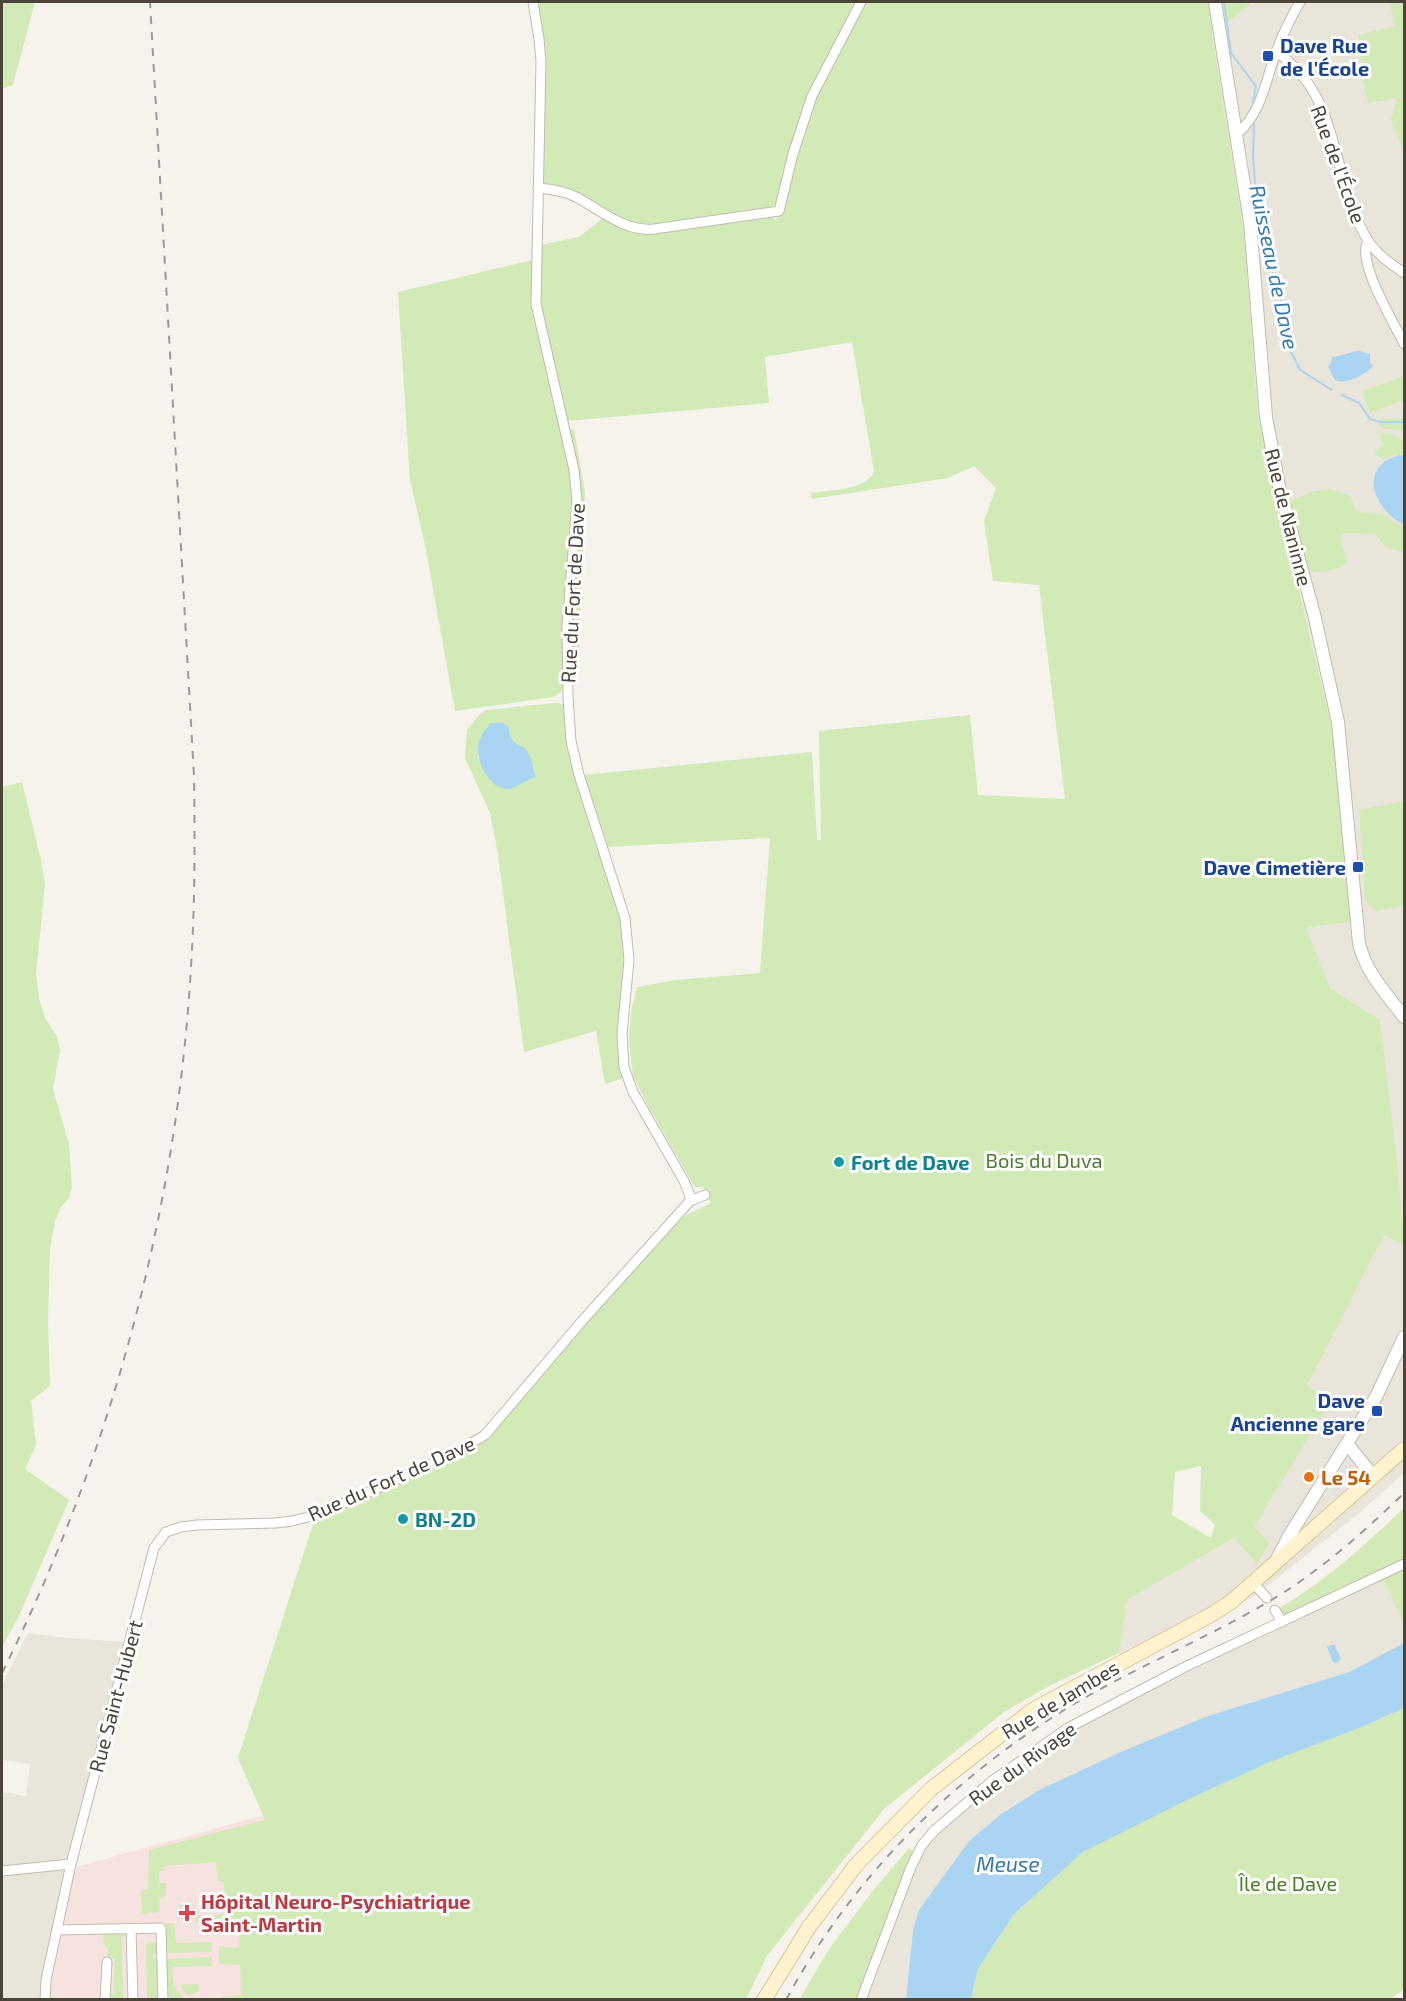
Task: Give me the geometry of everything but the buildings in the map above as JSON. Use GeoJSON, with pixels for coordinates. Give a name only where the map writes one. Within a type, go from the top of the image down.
{"type":"FeatureCollection","features":[{"type":"Feature","properties":{"kind":"main road","name":"Rue de Jambes"},"geometry":{"type":"LineString","coordinates":[[764,2000],[809,1927],[849,1873],[903,1815],[931,1789],[1034,1709],[1209,1616],[1231,1602],[1404,1449]]}},
{"type":"Feature","properties":{"kind":"street","name":"Rue du Fort de Dave"},"geometry":{"type":"LineString","coordinates":[[533,2],[540,50],[536,304],[574,470],[577,501],[567,627],[568,698],[573,750],[625,918],[629,960],[622,1034],[624,1067],[633,1092],[684,1181],[690,1201]]}},
{"type":"Feature","properties":{"kind":"street"},"geometry":{"type":"LineString","coordinates":[[538,188],[569,194],[626,226],[640,229],[779,211],[793,154],[812,96],[861,2]]}},
{"type":"Feature","properties":{"kind":"street","name":"Rue de Naninne"},"geometry":{"type":"LineString","coordinates":[[1215,2],[1252,243],[1266,417],[1279,486],[1314,614],[1337,715],[1359,943],[1366,966],[1404,1017]]}},
{"type":"Feature","properties":{"kind":"street"},"geometry":{"type":"LineString","coordinates":[[1237,134],[1244,129],[1256,110],[1276,51],[1289,20],[1300,2]]}},
{"type":"Feature","properties":{"kind":"street","name":"Rue de l'École"},"geometry":{"type":"LineString","coordinates":[[1276,51],[1288,59],[1304,77],[1325,112],[1352,207],[1368,241],[1387,261],[1404,273]]}},
{"type":"Feature","properties":{"kind":"street"},"geometry":{"type":"LineString","coordinates":[[1368,241],[1365,252],[1368,270],[1404,344]]}},
{"type":"Feature","properties":{"kind":"street","name":"Rue du Fort de Dave"},"geometry":{"type":"LineString","coordinates":[[166,1532],[197,1525],[275,1523],[320,1514],[455,1453],[485,1435],[582,1321],[690,1201],[705,1195]]}},
{"type":"Feature","properties":{"kind":"street"},"geometry":{"type":"LineString","coordinates":[[1273,1567],[1289,1536],[1376,1397],[1404,1337]]}},
{"type":"Feature","properties":{"kind":"street"},"geometry":{"type":"LineString","coordinates":[[1347,1445],[1373,1476]]}},
{"type":"Feature","properties":{"kind":"street","name":"Rue Saint-Hubert"},"geometry":{"type":"LineString","coordinates":[[45,2000],[46,1980],[71,1864],[154,1548],[166,1532]]}},
{"type":"Feature","properties":{"kind":"street","name":"Rue du Rivage"},"geometry":{"type":"LineString","coordinates":[[861,2000],[911,1866],[922,1845],[935,1830],[992,1781],[1068,1728],[1187,1666],[1404,1564]]}},
{"type":"Feature","properties":{"kind":"street"},"geometry":{"type":"LineString","coordinates":[[1254,1584],[1267,1598]]}},
{"type":"Feature","properties":{"kind":"street"},"geometry":{"type":"LineString","coordinates":[[1275,1610],[1282,1622]]}},
{"type":"Feature","properties":{"kind":"street"},"geometry":{"type":"LineString","coordinates":[[2,1871],[71,1864]]}},
{"type":"Feature","properties":{"kind":"street"},"geometry":{"type":"LineString","coordinates":[[57,1930],[161,1928],[163,2000]]}},
{"type":"Feature","properties":{"kind":"street"},"geometry":{"type":"LineString","coordinates":[[131,1929],[133,2000]]}},
{"type":"Feature","properties":{"kind":"street"},"geometry":{"type":"LineString","coordinates":[[105,2000],[107,1962]]}},
{"type":"Feature","properties":{"kind":"shaded area"},"geometry":{"type":"Polygon","coordinates":[[[1206,2],[1404,2],[1404,1220],[1402,1219],[1380,1020],[1330,988],[1306,928],[1350,922],[1336,742],[1258,417],[1244,234],[1206,2]]]}},
{"type":"Feature","properties":{"kind":"shaded area"},"geometry":{"type":"Polygon","coordinates":[[[1384,1234],[1404,1245],[1404,1473],[1357,1515],[1256,1595],[1127,1664],[1119,1653],[1126,1600],[1234,1538],[1256,1563],[1253,1528],[1330,1402],[1307,1386],[1384,1234]]]}},
{"type":"Feature","properties":{"kind":"shaded area"},"geometry":{"type":"Polygon","coordinates":[[[1346,1460],[1352,1462],[1356,1474],[1336,1495],[1328,1489],[1346,1460]]]}},
{"type":"Feature","properties":{"kind":"shaded area"},"geometry":{"type":"Polygon","coordinates":[[[1290,1511],[1297,1515],[1284,1539],[1278,1535],[1290,1511]]]}},
{"type":"Feature","properties":{"kind":"shaded area"},"geometry":{"type":"Polygon","coordinates":[[[1383,1578],[1404,1624],[1404,1643],[1349,1672],[1205,1717],[1123,1751],[1041,1789],[1001,1814],[969,1841],[913,1930],[906,1999],[865,2000],[914,1868],[936,1834],[974,1800],[1019,1765],[1094,1718],[1383,1578]]]}},
{"type":"Feature","properties":{"kind":"shaded area"},"geometry":{"type":"Polygon","coordinates":[[[28,1633],[124,1642],[71,1864],[44,1999],[2,1999],[2,1792],[26,1796],[30,1764],[2,1760],[2,1685],[28,1633]]]}},
{"type":"Feature","properties":{"kind":"shaded area","name":"Hôpital Neuro-Psychiatrique Saint-Martin"},"geometry":{"type":"Polygon","coordinates":[[[264,1815],[350,2000],[49,2000],[54,1959],[76,1867],[264,1815]]]}},
{"type":"Feature","properties":{"kind":"green space"},"geometry":{"type":"Polygon","coordinates":[[[2,2],[35,2],[13,85],[2,89],[2,2]]]}},
{"type":"Feature","properties":{"kind":"green space","name":"Bois du Duva"},"geometry":{"type":"Polygon","coordinates":[[[533,2],[1253,2],[1212,34],[1244,234],[1258,417],[1335,741],[1351,922],[1306,928],[1330,988],[1380,1020],[1402,1219],[1404,1220],[1404,1245],[1384,1235],[1307,1386],[1331,1401],[1254,1527],[1269,1543],[1257,1564],[1234,1538],[1127,1600],[1119,1653],[1049,1686],[1004,1712],[884,1809],[767,1956],[746,1999],[222,1999],[221,1997],[241,1995],[240,1965],[219,1964],[219,1946],[239,1948],[240,1933],[232,1932],[231,1923],[196,1923],[195,1915],[225,1914],[224,1882],[218,1881],[216,1862],[164,1866],[164,1871],[159,1871],[159,1883],[166,1883],[166,1897],[159,1897],[160,1912],[142,1914],[141,1890],[148,1889],[149,1850],[265,1820],[238,1758],[314,1521],[430,1469],[486,1439],[674,1221],[711,1203],[703,1187],[695,1187],[633,1076],[629,1042],[631,1012],[637,987],[675,980],[760,973],[770,838],[608,847],[584,775],[812,752],[817,840],[821,840],[819,731],[970,715],[978,795],[1065,799],[1039,585],[993,581],[984,521],[996,488],[974,466],[948,478],[812,499],[810,493],[855,486],[870,478],[874,471],[852,342],[765,357],[769,403],[566,421],[538,304],[540,245],[579,237],[603,218],[620,228],[644,234],[766,215],[771,215],[776,221],[779,212],[640,229],[575,196],[538,188],[541,61],[533,2]],[[1201,1466],[1175,1472],[1172,1515],[1211,1538],[1215,1525],[1200,1511],[1201,1466]]]}},
{"type":"Feature","properties":{"kind":"green space"},"geometry":{"type":"Polygon","coordinates":[[[1389,2],[1404,2],[1404,152],[1391,120],[1397,98],[1368,103],[1363,82],[1358,35],[1395,26],[1389,2]]]}},
{"type":"Feature","properties":{"kind":"green space"},"geometry":{"type":"Polygon","coordinates":[[[532,260],[532,305],[572,483],[573,511],[563,630],[563,688],[553,697],[455,711],[425,545],[410,480],[398,292],[532,260]]]}},
{"type":"Feature","properties":{"kind":"green space"},"geometry":{"type":"Polygon","coordinates":[[[1404,376],[1404,400],[1370,413],[1362,391],[1404,376]]]}},
{"type":"Feature","properties":{"kind":"green space"},"geometry":{"type":"Polygon","coordinates":[[[1404,418],[1404,431],[1383,428],[1379,425],[1381,419],[1404,418]]]}},
{"type":"Feature","properties":{"kind":"green space"},"geometry":{"type":"Polygon","coordinates":[[[574,429],[585,492],[579,660],[570,661],[580,501],[569,430],[574,429]]]}},
{"type":"Feature","properties":{"kind":"green space"},"geometry":{"type":"Polygon","coordinates":[[[1382,433],[1394,435],[1404,443],[1404,491],[1399,459],[1395,454],[1383,459],[1375,455],[1376,450],[1383,445],[1380,437],[1382,433]]]}},
{"type":"Feature","properties":{"kind":"green space"},"geometry":{"type":"Polygon","coordinates":[[[1331,489],[1350,496],[1355,508],[1362,513],[1383,514],[1404,528],[1404,552],[1385,547],[1375,534],[1342,534],[1340,539],[1347,560],[1343,566],[1316,572],[1307,570],[1289,507],[1290,502],[1300,496],[1331,489]]]}},
{"type":"Feature","properties":{"kind":"green space"},"geometry":{"type":"Polygon","coordinates":[[[556,703],[564,707],[567,736],[621,919],[624,946],[624,1078],[605,1084],[596,1031],[524,1052],[498,855],[490,813],[465,758],[467,730],[486,710],[556,703]],[[509,737],[477,756],[491,782],[536,777],[532,763],[509,737]]]}},
{"type":"Feature","properties":{"kind":"green space"},"geometry":{"type":"Polygon","coordinates":[[[22,782],[45,885],[36,974],[39,998],[45,1018],[57,1036],[60,1051],[53,1089],[69,1144],[72,1187],[69,1198],[61,1207],[55,1221],[50,1250],[48,1321],[50,1386],[31,1401],[36,1445],[25,1469],[69,1500],[19,1616],[2,1647],[2,787],[22,782]]]}},
{"type":"Feature","properties":{"kind":"green space"},"geometry":{"type":"Polygon","coordinates":[[[1404,801],[1404,906],[1375,911],[1365,900],[1359,810],[1404,801]]]}},
{"type":"Feature","properties":{"kind":"green space"},"geometry":{"type":"Polygon","coordinates":[[[1404,1508],[1404,1560],[1283,1617],[1278,1609],[1344,1562],[1404,1508]]]}},
{"type":"Feature","properties":{"kind":"green space"},"geometry":{"type":"Polygon","coordinates":[[[1404,1568],[1404,1624],[1383,1578],[1404,1568]]]}},
{"type":"Feature","properties":{"kind":"green space","name":"Île de Dave"},"geometry":{"type":"Polygon","coordinates":[[[1404,1708],[1404,1989],[1389,2000],[971,2000],[978,1969],[1014,1914],[1083,1852],[1270,1762],[1362,1727],[1404,1708]]]}},
{"type":"Feature","properties":{"kind":"green space"},"geometry":{"type":"Polygon","coordinates":[[[909,1848],[920,1857],[865,1999],[799,2000],[829,1949],[909,1848]]]}},
{"type":"Feature","properties":{"kind":"green space"},"geometry":{"type":"Polygon","coordinates":[[[166,1923],[174,1923],[176,1943],[212,1942],[212,1952],[166,1953],[166,1923]]]}},
{"type":"Feature","properties":{"kind":"green space"},"geometry":{"type":"Polygon","coordinates":[[[125,1933],[128,1936],[122,1937],[123,1999],[110,1999],[110,1994],[113,1994],[115,1959],[107,1957],[108,1947],[104,1946],[103,1934],[125,1933]]]}},
{"type":"Feature","properties":{"kind":"green space"},"geometry":{"type":"Polygon","coordinates":[[[146,1943],[158,1943],[158,1954],[153,1955],[153,1959],[158,1959],[159,1999],[147,1999],[146,1943]]]}},
{"type":"Feature","properties":{"kind":"green space"},"geometry":{"type":"Polygon","coordinates":[[[212,1957],[212,1966],[172,1967],[174,1985],[184,1999],[167,1999],[166,1959],[212,1957]]]}},
{"type":"Feature","properties":{"kind":"green space"},"geometry":{"type":"Polygon","coordinates":[[[198,1984],[199,1991],[187,1996],[180,1985],[198,1984]]]}},
{"type":"Feature","properties":{"kind":"water"},"geometry":{"type":"Polygon","coordinates":[[[1359,351],[1370,354],[1370,363],[1373,365],[1371,368],[1354,379],[1335,380],[1328,367],[1332,361],[1331,357],[1359,351]]]}},
{"type":"Feature","properties":{"kind":"water"},"geometry":{"type":"Polygon","coordinates":[[[1404,456],[1404,525],[1383,507],[1374,489],[1375,474],[1379,467],[1392,458],[1404,456]]]}},
{"type":"Feature","properties":{"kind":"water"},"geometry":{"type":"Polygon","coordinates":[[[491,723],[503,723],[509,727],[513,741],[525,748],[531,759],[536,777],[507,789],[488,778],[481,764],[478,749],[481,736],[491,723]]]}},
{"type":"Feature","properties":{"kind":"water","name":"Meuse"},"geometry":{"type":"Polygon","coordinates":[[[1404,1643],[1404,1708],[1362,1727],[1270,1762],[1083,1852],[1014,1914],[978,1969],[971,1999],[906,1999],[913,1930],[919,1910],[969,1841],[1001,1814],[1041,1789],[1123,1751],[1205,1717],[1349,1672],[1404,1643]]]}},
{"type":"Feature","properties":{"kind":"water"},"geometry":{"type":"Polygon","coordinates":[[[1334,1644],[1341,1659],[1337,1663],[1333,1662],[1327,1647],[1334,1644]]]}},
{"type":"Feature","properties":{"kind":"waterway","name":"Ruisseau de Dave"},"geometry":{"type":"LineString","coordinates":[[1224,2],[1231,53],[1256,86],[1253,102]]}},
{"type":"Feature","properties":{"kind":"waterway","name":"Ruisseau de Dave"},"geometry":{"type":"LineString","coordinates":[[1254,124],[1255,184],[1264,218],[1269,261],[1280,294],[1291,352],[1300,370],[1332,390]]}},
{"type":"Feature","properties":{"kind":"waterway","name":"Ruisseau de Dave"},"geometry":{"type":"LineString","coordinates":[[1342,395],[1359,403],[1370,419],[1381,422],[1404,422]]}},
{"type":"Feature","properties":{"kind":"railway"},"geometry":{"type":"LineString","coordinates":[[2,1673],[41,1590],[76,1505],[106,1418],[132,1330],[154,1240],[171,1150],[183,1058],[193,919],[194,776],[150,2]]}},
{"type":"Feature","properties":{"kind":"railway"},"geometry":{"type":"LineString","coordinates":[[786,2000],[812,1955],[842,1912],[875,1871],[910,1832],[988,1763],[1030,1732],[1074,1704],[1234,1621],[1286,1591],[1348,1545],[1404,1493]]}},
{"type":"Feature","properties":{"kind":"place","name":"Dave Rue de l'École"},"geometry":{"type":"Point","coordinates":[1268,56]}},
{"type":"Feature","properties":{"kind":"place","name":"Dave Cimetière"},"geometry":{"type":"Point","coordinates":[1358,867]}},
{"type":"Feature","properties":{"kind":"place","name":"Fort de Dave"},"geometry":{"type":"Point","coordinates":[839,1162]}},
{"type":"Feature","properties":{"kind":"place","name":"Dave Ancienne gare"},"geometry":{"type":"Point","coordinates":[1377,1411]}},
{"type":"Feature","properties":{"kind":"place","name":"Le 54"},"geometry":{"type":"Point","coordinates":[1309,1477]}},
{"type":"Feature","properties":{"kind":"place","name":"BN-2D"},"geometry":{"type":"Point","coordinates":[403,1519]}},
{"type":"Feature","properties":{"kind":"place","name":"Hôpital Neuro-Psychiatrique Saint-Martin"},"geometry":{"type":"Point","coordinates":[187,1913]}}]}
